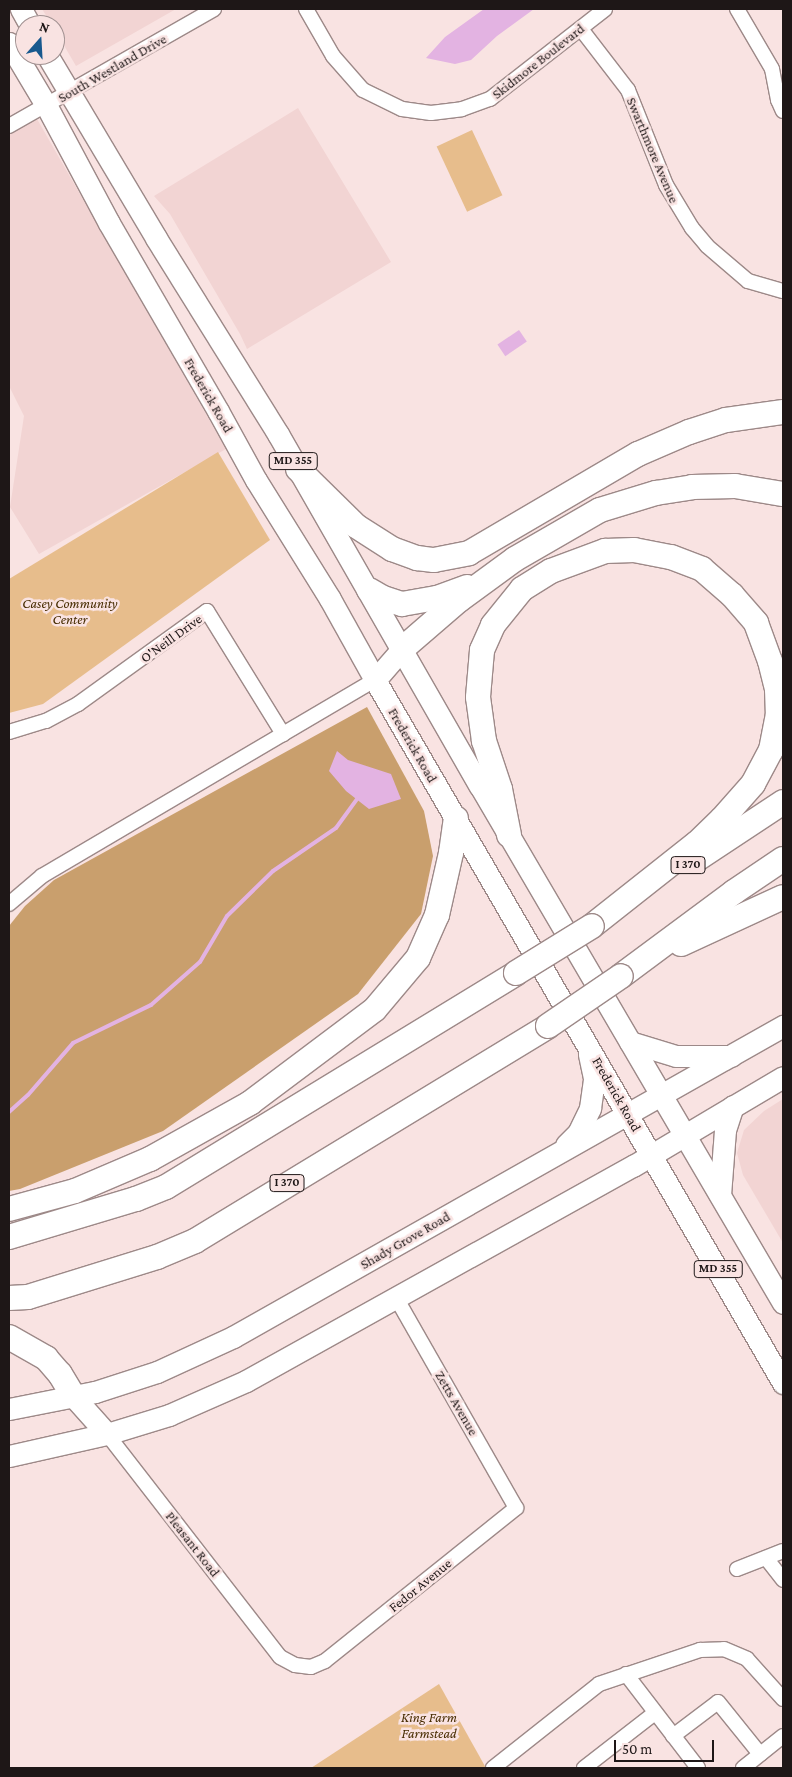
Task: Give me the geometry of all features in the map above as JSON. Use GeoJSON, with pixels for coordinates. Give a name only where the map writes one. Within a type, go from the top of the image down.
{"type":"FeatureCollection","features":[{"type":"Feature","properties":{"kind":"highway"},"geometry":{"type":"LineString","coordinates":[[298,469],[356,526],[392,550],[417,558],[434,560],[469,553],[638,454],[689,432],[726,420],[783,412]]}},
{"type":"Feature","properties":{"kind":"highway"},"geometry":{"type":"LineString","coordinates":[[401,650],[459,600],[515,559],[583,520],[623,502],[692,487],[735,486],[783,494]]}},
{"type":"Feature","properties":{"kind":"highway"},"geometry":{"type":"LineString","coordinates":[[508,835],[500,789],[484,741],[478,697],[482,650],[492,625],[522,589],[551,571],[605,551],[634,550],[671,557],[702,569],[732,595],[756,623],[770,660],[777,689],[778,714],[771,750],[753,784],[722,819],[697,843],[592,926]]}},
{"type":"Feature","properties":{"kind":"highway"},"geometry":{"type":"LineString","coordinates":[[369,590],[383,598],[402,604],[437,598],[489,578]]}},
{"type":"Feature","properties":{"kind":"highway","name":"I 370"},"geometry":{"type":"LineString","coordinates":[[9,1237],[136,1199],[166,1187],[592,926],[783,802]]}},
{"type":"Feature","properties":{"kind":"highway"},"geometry":{"type":"LineString","coordinates":[[9,1209],[74,1191],[150,1159],[250,1103],[375,1009],[418,958],[437,915],[451,853],[456,818]]}},
{"type":"Feature","properties":{"kind":"highway","name":"I 370"},"geometry":{"type":"LineString","coordinates":[[9,1298],[37,1294],[157,1257],[195,1241],[548,1026],[629,971],[734,892],[783,859]]}},
{"type":"Feature","properties":{"kind":"highway"},"geometry":{"type":"LineString","coordinates":[[629,971],[783,896]]}},
{"type":"Feature","properties":{"kind":"highway"},"geometry":{"type":"LineString","coordinates":[[9,1338],[46,1358],[60,1374],[73,1396]]}},
{"type":"Feature","properties":{"kind":"main road","name":"MD 355"},"geometry":{"type":"LineString","coordinates":[[9,43],[46,105]]}},
{"type":"Feature","properties":{"kind":"main road","name":"MD 355"},"geometry":{"type":"LineString","coordinates":[[53,65],[298,469],[508,835],[783,1303]]}},
{"type":"Feature","properties":{"kind":"main road","name":"Frederick Road"},"geometry":{"type":"LineString","coordinates":[[46,105],[113,231],[256,480],[330,599],[375,680],[629,1114],[783,1383]]}},
{"type":"Feature","properties":{"kind":"main road"},"geometry":{"type":"LineString","coordinates":[[375,680],[401,650]]}},
{"type":"Feature","properties":{"kind":"main road","name":"Shady Grove Road"},"geometry":{"type":"LineString","coordinates":[[9,1409],[73,1396],[157,1372],[233,1337],[733,1056],[783,1026]]}},
{"type":"Feature","properties":{"kind":"main road"},"geometry":{"type":"LineString","coordinates":[[559,1153],[578,1133],[590,1108],[594,1078],[586,1042]]}},
{"type":"Feature","properties":{"kind":"main road"},"geometry":{"type":"LineString","coordinates":[[630,1042],[676,1056],[733,1056]]}},
{"type":"Feature","properties":{"kind":"main road"},"geometry":{"type":"LineString","coordinates":[[9,1456],[107,1434],[169,1415],[246,1381],[397,1299],[652,1155],[783,1077]]}},
{"type":"Feature","properties":{"kind":"main road"},"geometry":{"type":"LineString","coordinates":[[720,1195],[725,1130],[732,1106]]}},
{"type":"Feature","properties":{"kind":"main road","name":"Pleasant Road"},"geometry":{"type":"LineString","coordinates":[[73,1396],[107,1434]]}},
{"type":"Feature","properties":{"kind":"street","name":"South Westland Drive"},"geometry":{"type":"LineString","coordinates":[[9,126],[214,9]]}},
{"type":"Feature","properties":{"kind":"street","name":"Skidmore Boulevard"},"geometry":{"type":"LineString","coordinates":[[306,9],[333,56],[363,90],[402,108],[431,113],[462,109],[490,99],[605,9]]}},
{"type":"Feature","properties":{"kind":"street"},"geometry":{"type":"LineString","coordinates":[[737,9],[778,74],[778,100],[783,110]]}},
{"type":"Feature","properties":{"kind":"street","name":"Swarthmore Avenue"},"geometry":{"type":"LineString","coordinates":[[581,29],[628,90],[666,186],[692,228],[707,246],[748,281],[783,291]]}},
{"type":"Feature","properties":{"kind":"street","name":"O'Neill Drive"},"geometry":{"type":"LineString","coordinates":[[9,732],[46,721],[78,704],[208,612],[283,734]]}},
{"type":"Feature","properties":{"kind":"street"},"geometry":{"type":"LineString","coordinates":[[9,904],[42,876],[375,680]]}},
{"type":"Feature","properties":{"kind":"street","name":"Zetts Avenue"},"geometry":{"type":"LineString","coordinates":[[397,1299],[516,1508]]}},
{"type":"Feature","properties":{"kind":"street","name":"Pleasant Road"},"geometry":{"type":"LineString","coordinates":[[107,1434],[280,1657],[295,1665],[311,1668],[325,1662]]}},
{"type":"Feature","properties":{"kind":"street","name":"Fedor Avenue"},"geometry":{"type":"LineString","coordinates":[[325,1662],[516,1508]]}},
{"type":"Feature","properties":{"kind":"street"},"geometry":{"type":"LineString","coordinates":[[737,1569],[783,1551]]}},
{"type":"Feature","properties":{"kind":"street"},"geometry":{"type":"LineString","coordinates":[[766,1558],[783,1580]]}},
{"type":"Feature","properties":{"kind":"street"},"geometry":{"type":"LineString","coordinates":[[493,1768],[594,1688],[626,1674],[700,1650],[724,1649],[740,1654],[754,1664],[783,1699]]}},
{"type":"Feature","properties":{"kind":"street"},"geometry":{"type":"LineString","coordinates":[[626,1674],[698,1768]]}},
{"type":"Feature","properties":{"kind":"street"},"geometry":{"type":"LineString","coordinates":[[674,1736],[718,1702],[760,1754]]}},
{"type":"Feature","properties":{"kind":"street"},"geometry":{"type":"LineString","coordinates":[[584,1768],[655,1713]]}},
{"type":"Feature","properties":{"kind":"street"},"geometry":{"type":"LineString","coordinates":[[743,1768],[783,1736]]}},
{"type":"Feature","properties":{"kind":"shaded area"},"geometry":{"type":"Polygon","coordinates":[[[42,9],[176,9],[76,66],[65,47],[65,15],[46,15],[42,9]]]}},
{"type":"Feature","properties":{"kind":"shaded area"},"geometry":{"type":"Polygon","coordinates":[[[484,9],[534,9],[497,36],[471,60],[455,64],[426,58],[445,37],[484,9]]]}},
{"type":"Feature","properties":{"kind":"shaded area"},"geometry":{"type":"Polygon","coordinates":[[[298,108],[391,262],[247,349],[170,214],[154,196],[298,108]]]}},
{"type":"Feature","properties":{"kind":"shaded area"},"geometry":{"type":"Polygon","coordinates":[[[37,119],[226,449],[39,554],[10,507],[24,416],[9,386],[9,134],[37,119]]]}},
{"type":"Feature","properties":{"kind":"shaded area"},"geometry":{"type":"Polygon","coordinates":[[[519,330],[527,342],[505,356],[497,345],[519,330]]]}},
{"type":"Feature","properties":{"kind":"shaded area"},"geometry":{"type":"Polygon","coordinates":[[[367,707],[424,811],[433,856],[421,914],[358,994],[163,1131],[20,1189],[9,1191],[9,926],[25,906],[54,880],[367,707]]]}},
{"type":"Feature","properties":{"kind":"shaded area"},"geometry":{"type":"Polygon","coordinates":[[[337,751],[348,760],[391,774],[401,799],[369,809],[346,791],[329,771],[337,751]]]}},
{"type":"Feature","properties":{"kind":"shaded area"},"geometry":{"type":"Polygon","coordinates":[[[783,1099],[783,1243],[743,1175],[737,1153],[744,1130],[764,1111],[783,1099]]]}},
{"type":"Feature","properties":{"kind":"green space"},"geometry":{"type":"Polygon","coordinates":[[[472,130],[502,195],[467,212],[437,146],[472,130]]]}},
{"type":"Feature","properties":{"kind":"green space","name":"Casey Community Center"},"geometry":{"type":"Polygon","coordinates":[[[218,452],[270,540],[43,704],[9,713],[9,579],[218,452]]]}},
{"type":"Feature","properties":{"kind":"green space","name":"King Farm Farmstead"},"geometry":{"type":"Polygon","coordinates":[[[439,1684],[486,1768],[311,1768],[439,1684]]]}},
{"type":"Feature","properties":{"kind":"waterway"},"geometry":{"type":"LineString","coordinates":[[9,1112],[28,1095],[73,1043],[151,1005],[200,962],[227,916],[273,871],[336,828],[357,799]]}}]}
